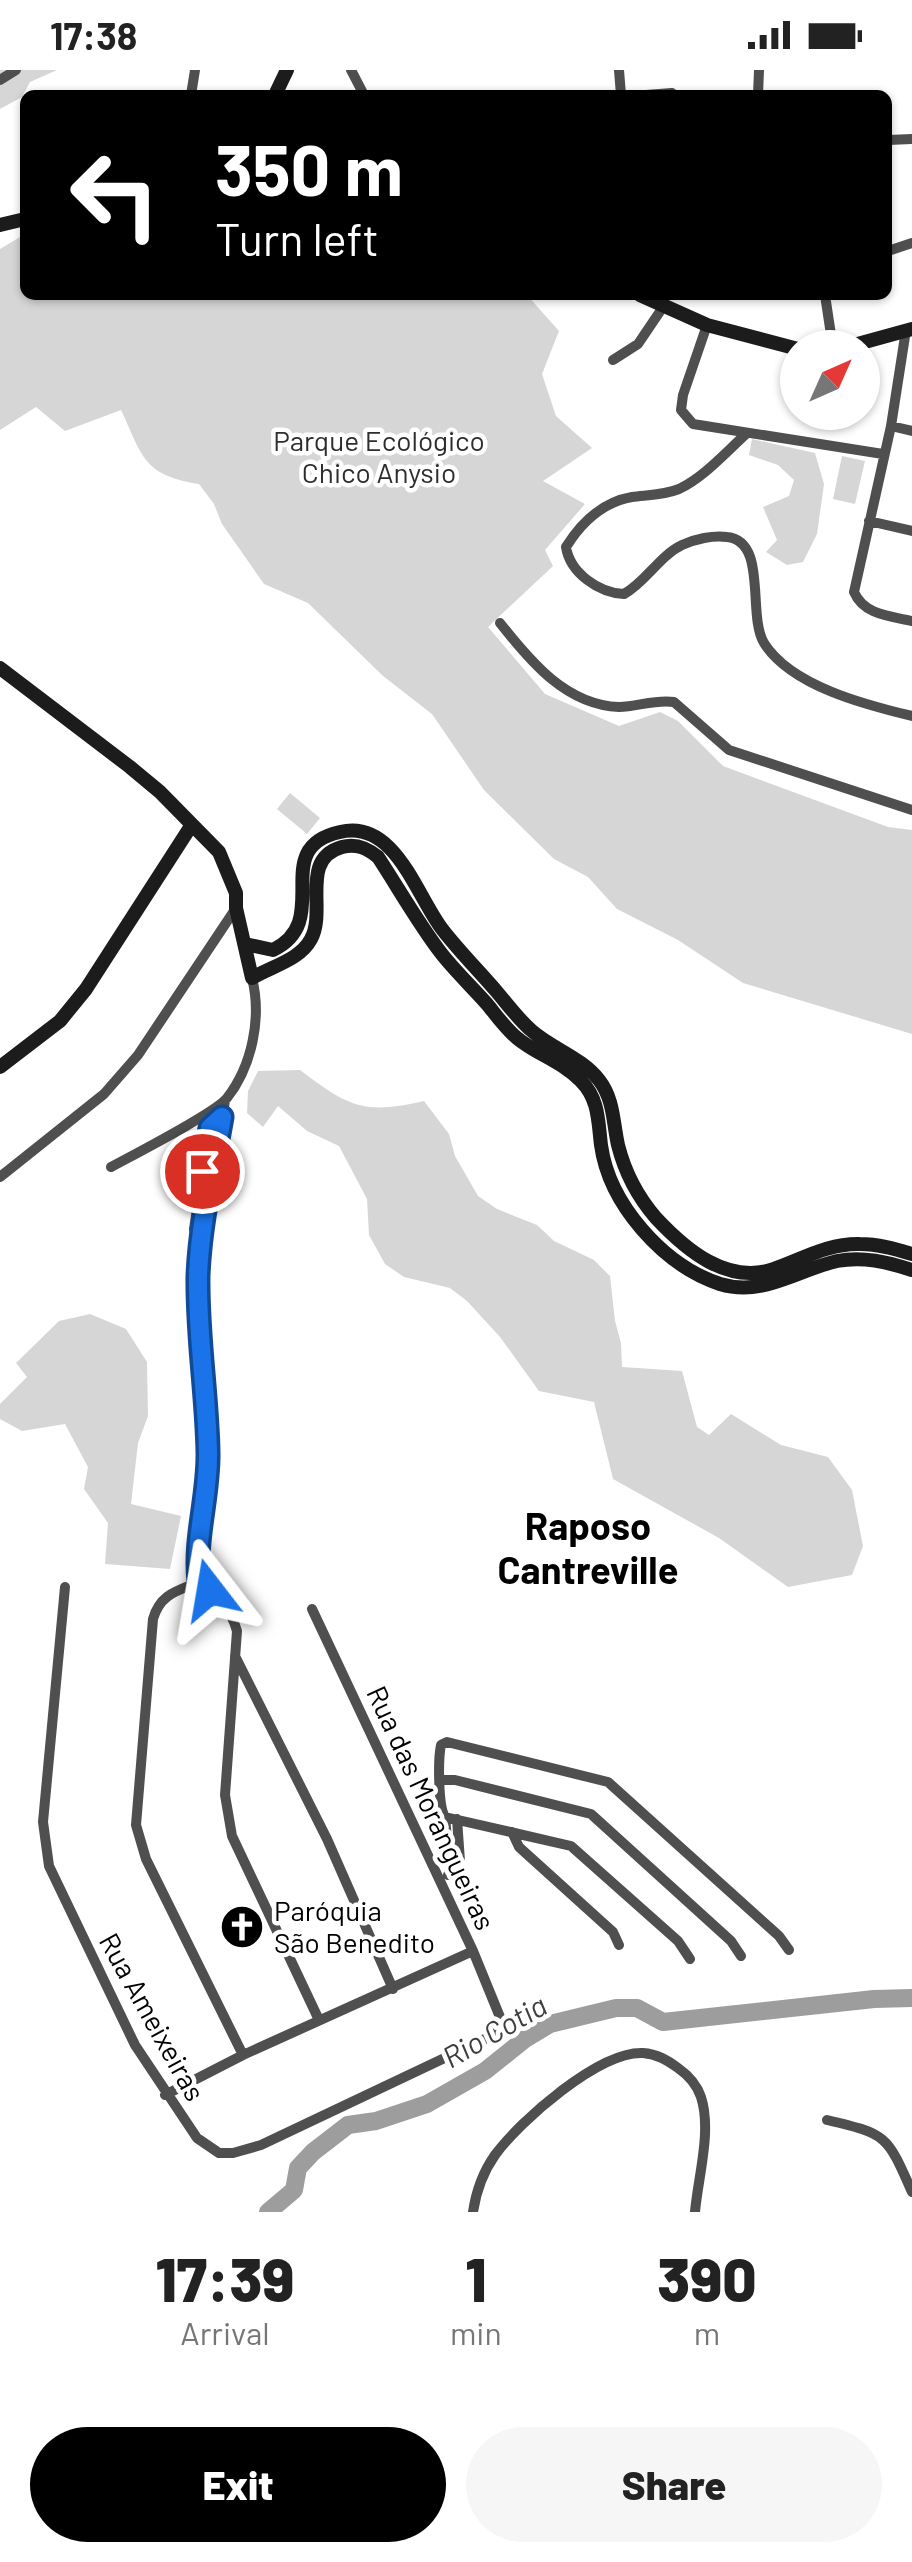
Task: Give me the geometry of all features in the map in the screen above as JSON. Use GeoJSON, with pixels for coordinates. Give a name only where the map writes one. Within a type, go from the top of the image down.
{"type":"FeatureCollection","features":[{"type":"Feature","properties":{"kind":"street"},"geometry":{"type":"LineString","coordinates":[[0,80],[16,70]]}},
{"type":"Feature","properties":{"kind":"street"},"geometry":{"type":"LineString","coordinates":[[0,225],[20,220]]}},
{"type":"Feature","properties":{"kind":"street"},"geometry":{"type":"LineString","coordinates":[[650,300],[706,325],[780,344]]}},
{"type":"Feature","properties":{"kind":"street"},"geometry":{"type":"LineString","coordinates":[[826,300],[830,330]]}},
{"type":"Feature","properties":{"kind":"street"},"geometry":{"type":"LineString","coordinates":[[613,360],[638,344],[663,307]]}},
{"type":"Feature","properties":{"kind":"street"},"geometry":{"type":"LineString","coordinates":[[706,325],[682,395],[681,410],[693,424],[882,454]]}},
{"type":"Feature","properties":{"kind":"street"},"geometry":{"type":"LineString","coordinates":[[880,337],[909,329],[854,592],[860,604],[880,614],[912,621]]}},
{"type":"Feature","properties":{"kind":"street"},"geometry":{"type":"LineString","coordinates":[[890,426],[912,431]]}},
{"type":"Feature","properties":{"kind":"street"},"geometry":{"type":"LineString","coordinates":[[746,434],[675,491],[613,501],[600,509],[580,527],[565,552],[584,578],[598,587],[624,594],[680,546],[718,536],[734,537],[750,553],[756,624],[764,643],[780,662],[852,701],[912,716]]}},
{"type":"Feature","properties":{"kind":"street"},"geometry":{"type":"LineString","coordinates":[[869,521],[912,531]]}},
{"type":"Feature","properties":{"kind":"street"},"geometry":{"type":"LineString","coordinates":[[500,623],[550,679],[582,697],[624,707],[674,702],[729,750],[912,810]]}},
{"type":"Feature","properties":{"kind":"street"},"geometry":{"type":"LineString","coordinates":[[0,668],[113,752],[160,792],[219,852],[230,874],[257,998],[254,1039],[225,1101],[198,1273],[208,1451],[208,1488],[198,1543],[199,1582]]}},
{"type":"Feature","properties":{"kind":"street"},"geometry":{"type":"LineString","coordinates":[[0,1067],[60,1021],[86,988],[191,826]]}},
{"type":"Feature","properties":{"kind":"street"},"geometry":{"type":"LineString","coordinates":[[252,978],[292,958],[312,939],[317,912],[316,876],[328,836],[344,830],[376,836],[390,846],[441,928],[508,1016],[587,1068],[600,1081],[609,1097],[626,1174],[638,1194],[707,1271],[770,1270],[806,1255],[859,1251],[912,1254]]}},
{"type":"Feature","properties":{"kind":"street"},"geometry":{"type":"LineString","coordinates":[[245,944],[273,950],[298,931],[301,874],[306,859],[321,851]]}},
{"type":"Feature","properties":{"kind":"street"},"geometry":{"type":"LineString","coordinates":[[0,1177],[120,1077],[236,908]]}},
{"type":"Feature","properties":{"kind":"street"},"geometry":{"type":"LineString","coordinates":[[262,950],[267,970]]}},
{"type":"Feature","properties":{"kind":"street"},"geometry":{"type":"LineString","coordinates":[[111,1168],[225,1101]]}},
{"type":"Feature","properties":{"kind":"street"},"geometry":{"type":"LineString","coordinates":[[194,1229],[210,1128],[222,1117]]}},
{"type":"Feature","properties":{"kind":"street"},"geometry":{"type":"LineString","coordinates":[[859,1251],[912,1270]]}},
{"type":"Feature","properties":{"kind":"street"},"geometry":{"type":"LineString","coordinates":[[199,1582],[222,1600],[232,1613],[237,1631],[224,1795],[226,1817],[241,1858],[319,2020]]}},
{"type":"Feature","properties":{"kind":"street"},"geometry":{"type":"LineString","coordinates":[[199,1582],[167,1595],[156,1607],[136,1824],[146,1859],[243,2055]]}},
{"type":"Feature","properties":{"kind":"street","name":"Rua Ameixeiras"},"geometry":{"type":"LineString","coordinates":[[65,1587],[43,1822],[49,1866],[126,2027],[165,2095],[196,2138],[219,2153],[233,2153],[286,2135],[500,2029]]}},
{"type":"Feature","properties":{"kind":"street","name":"Rua das Morangueiras"},"geometry":{"type":"LineString","coordinates":[[312,1609],[474,1950],[501,2014],[500,2029]]}},
{"type":"Feature","properties":{"kind":"street"},"geometry":{"type":"LineString","coordinates":[[235,1656],[327,1840],[394,1989]]}},
{"type":"Feature","properties":{"kind":"street"},"geometry":{"type":"LineString","coordinates":[[452,1841],[440,1809],[442,1780],[437,1765],[441,1745],[448,1742],[608,1782],[780,1936],[788,1950]]}},
{"type":"Feature","properties":{"kind":"street"},"geometry":{"type":"LineString","coordinates":[[442,1780],[591,1814],[731,1941],[741,1956]]}},
{"type":"Feature","properties":{"kind":"street"},"geometry":{"type":"LineString","coordinates":[[444,1817],[562,1843],[578,1851],[678,1941],[690,1959]]}},
{"type":"Feature","properties":{"kind":"street"},"geometry":{"type":"LineString","coordinates":[[441,1883],[450,1872],[457,1819]]}},
{"type":"Feature","properties":{"kind":"street"},"geometry":{"type":"LineString","coordinates":[[512,1832],[519,1848],[613,1932],[619,1946]]}},
{"type":"Feature","properties":{"kind":"street"},"geometry":{"type":"LineString","coordinates":[[165,2095],[243,2055],[474,1950]]}},
{"type":"Feature","properties":{"kind":"street"},"geometry":{"type":"LineString","coordinates":[[473,2212],[478,2188],[493,2158],[530,2115],[578,2080],[624,2056],[643,2053],[665,2058],[688,2075],[700,2094],[702,2141],[695,2212]]}},
{"type":"Feature","properties":{"kind":"street"},"geometry":{"type":"LineString","coordinates":[[828,2120],[869,2130],[882,2138],[912,2192]]}},
{"type":"Feature","properties":{"kind":"green space"},"geometry":{"type":"Polygon","coordinates":[[[0,70],[57,70],[30,82],[26,90],[20,90],[20,98],[0,109],[0,70]]]}},
{"type":"Feature","properties":{"kind":"green space","name":"Parque Ecológico Chico Anysio"},"geometry":{"type":"Polygon","coordinates":[[[20,237],[20,300],[531,300],[559,331],[542,374],[556,416],[592,448],[543,481],[585,504],[545,550],[553,566],[488,627],[545,694],[619,726],[660,712],[678,721],[723,766],[888,827],[912,830],[912,1034],[743,983],[678,940],[617,909],[588,877],[554,859],[484,790],[432,714],[383,676],[308,603],[264,584],[199,484],[166,475],[147,461],[121,410],[65,431],[36,407],[0,430],[0,249],[20,237]]]}},
{"type":"Feature","properties":{"kind":"green space"},"geometry":{"type":"Polygon","coordinates":[[[752,439],[815,453],[824,484],[817,534],[803,562],[787,565],[766,552],[777,540],[763,507],[789,496],[794,480],[778,465],[749,455],[752,439]]]}},
{"type":"Feature","properties":{"kind":"green space"},"geometry":{"type":"Polygon","coordinates":[[[842,456],[865,461],[855,504],[833,499],[842,456]]]}},
{"type":"Feature","properties":{"kind":"green space"},"geometry":{"type":"Polygon","coordinates":[[[290,793],[320,818],[307,834],[277,809],[290,793]]]}},
{"type":"Feature","properties":{"kind":"green space"},"geometry":{"type":"Polygon","coordinates":[[[300,1070],[358,1105],[386,1107],[424,1101],[449,1134],[455,1156],[478,1196],[497,1209],[537,1225],[554,1241],[594,1260],[610,1276],[622,1367],[682,1371],[697,1427],[709,1435],[731,1414],[781,1445],[828,1457],[852,1490],[863,1546],[852,1575],[788,1587],[719,1538],[613,1479],[594,1402],[539,1391],[500,1337],[467,1301],[450,1288],[404,1277],[385,1264],[369,1235],[367,1199],[339,1146],[307,1131],[278,1106],[263,1127],[247,1113],[248,1091],[258,1071],[300,1070]]]}},
{"type":"Feature","properties":{"kind":"green space"},"geometry":{"type":"Polygon","coordinates":[[[90,1314],[126,1329],[147,1362],[148,1416],[138,1443],[131,1504],[181,1516],[170,1569],[105,1564],[108,1523],[84,1489],[88,1467],[65,1424],[22,1431],[0,1419],[0,1404],[27,1377],[16,1363],[59,1321],[90,1314]]]}},
{"type":"Feature","properties":{"kind":"waterway","name":"Rio Cotia"},"geometry":{"type":"LineString","coordinates":[[268,2212],[294,2190],[298,2168],[348,2125],[376,2121],[427,2104],[485,2071],[550,2024],[616,2008],[637,2008],[663,2022],[912,1998]]}},
{"type":"Feature","properties":{"kind":"place","name":"Paróquia São Benedito"},"geometry":{"type":"Point","coordinates":[242,1927]}},
{"type":"Feature","properties":{"kind":"district","name":"Raposo Cantreville"},"geometry":{"type":"Point","coordinates":[588,1549]}},
{"type":"Feature","properties":{"kind":"route"},"geometry":{"type":"LineString","coordinates":[[202,1171],[210,1128],[222,1117],[198,1273],[208,1488],[197,1564],[199,1582],[210,1590]]}}]}
